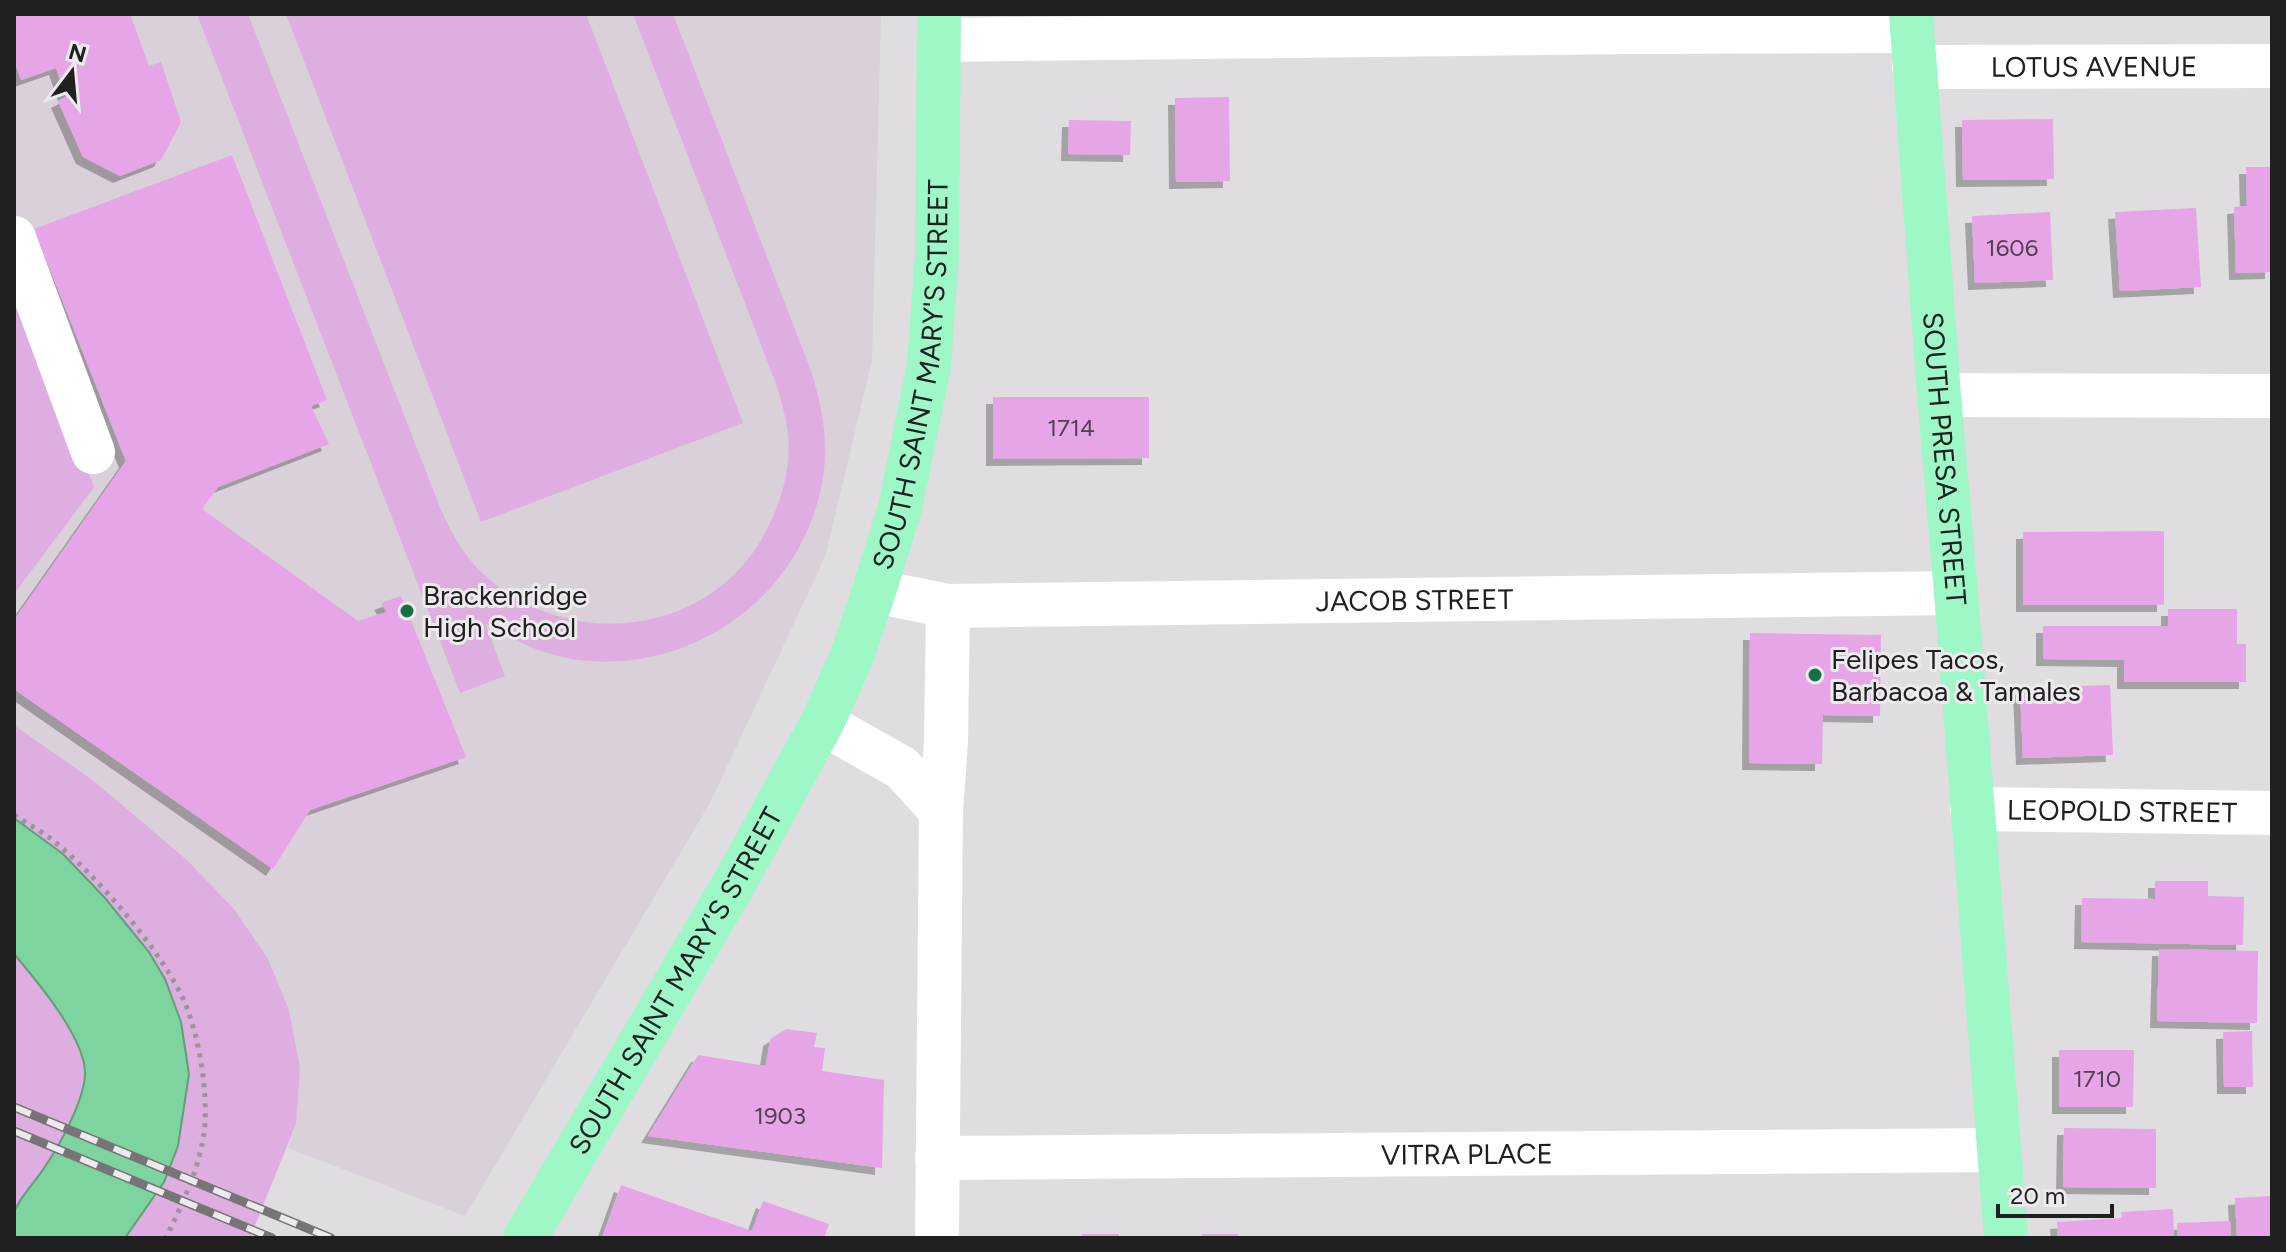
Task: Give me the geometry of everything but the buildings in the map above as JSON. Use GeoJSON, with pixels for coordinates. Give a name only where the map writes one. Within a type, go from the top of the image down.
{"type":"FeatureCollection","features":[{"type":"Feature","properties":{"kind":"main road","name":"SOUTH SAINT MARY'S STREET"},"geometry":{"type":"LineString","coordinates":[[525,1238],[739,875],[822,723],[852,656],[900,508],[929,366],[937,254],[939,27]]}},
{"type":"Feature","properties":{"kind":"main road","name":"SOUTH PRESA STREET"},"geometry":{"type":"LineString","coordinates":[[1912,37],[2006,1238]]}},
{"type":"Feature","properties":{"kind":"street","name":"LOTUS AVENUE"},"geometry":{"type":"LineString","coordinates":[[939,27],[1632,23],[1912,37],[2272,66]]}},
{"type":"Feature","properties":{"kind":"street"},"geometry":{"type":"LineString","coordinates":[[14,238],[93,452]]}},
{"type":"Feature","properties":{"kind":"street"},"geometry":{"type":"LineString","coordinates":[[1939,395],[2272,396]]}},
{"type":"Feature","properties":{"kind":"street","name":"JACOB STREET"},"geometry":{"type":"LineString","coordinates":[[874,591],[948,606],[1956,593]]}},
{"type":"Feature","properties":{"kind":"street"},"geometry":{"type":"LineString","coordinates":[[937,1238],[941,811],[946,742],[948,606]]}},
{"type":"Feature","properties":{"kind":"street"},"geometry":{"type":"LineString","coordinates":[[822,723],[902,768],[941,811]]}},
{"type":"Feature","properties":{"kind":"street","name":"LEOPOLD STREET"},"geometry":{"type":"LineString","coordinates":[[1972,809],[2272,813]]}},
{"type":"Feature","properties":{"kind":"street","name":"VITRA PLACE"},"geometry":{"type":"LineString","coordinates":[[937,1158],[1999,1150]]}},
{"type":"Feature","properties":{"kind":"path"},"geometry":{"type":"LineString","coordinates":[[14,815],[50,839],[101,886],[162,963],[185,1003],[202,1067],[205,1123],[199,1160],[166,1238]]}},
{"type":"Feature","properties":{"kind":"shaded area","name":"Brackenridge High School"},"geometry":{"type":"Polygon","coordinates":[[[14,14],[881,14],[872,361],[825,557],[710,803],[465,1216],[288,1148],[296,1124],[234,909],[187,860],[94,781],[14,725],[14,14]]]}},
{"type":"Feature","properties":{"kind":"shaded area"},"geometry":{"type":"Polygon","coordinates":[[[197,14],[248,14],[441,510],[461,548],[490,580],[524,603],[561,617],[600,623],[638,622],[676,612],[710,594],[740,569],[770,523],[784,486],[788,461],[787,428],[775,381],[633,14],[673,14],[810,368],[824,431],[824,470],[815,512],[797,550],[773,584],[744,613],[710,635],[671,651],[631,660],[588,661],[561,657],[521,643],[485,623],[505,676],[460,693],[197,14]]]}},
{"type":"Feature","properties":{"kind":"shaded area"},"geometry":{"type":"Polygon","coordinates":[[[286,14],[586,14],[743,423],[481,522],[286,14]]]}},
{"type":"Feature","properties":{"kind":"shaded area"},"geometry":{"type":"Polygon","coordinates":[[[14,275],[94,487],[14,594],[14,275]]]}},
{"type":"Feature","properties":{"kind":"shaded area"},"geometry":{"type":"Polygon","coordinates":[[[14,725],[94,781],[187,860],[234,909],[268,959],[289,1010],[300,1068],[296,1124],[250,1238],[14,1238],[14,725]]]}},
{"type":"Feature","properties":{"kind":"shaded area"},"geometry":{"type":"Polygon","coordinates":[[[14,818],[63,854],[105,898],[149,952],[165,979],[181,1022],[189,1074],[178,1146],[164,1182],[125,1238],[14,1238],[16,1209],[64,1136],[81,1096],[85,1073],[83,1059],[69,1027],[14,954],[14,818]]]}},
{"type":"Feature","properties":{"kind":"railway"},"geometry":{"type":"LineString","coordinates":[[14,1107],[331,1238]]}},
{"type":"Feature","properties":{"kind":"railway"},"geometry":{"type":"LineString","coordinates":[[14,1131],[272,1238]]}},
{"type":"Feature","properties":{"kind":"place","name":"Brackenridge High School"},"geometry":{"type":"Point","coordinates":[407,611]}},
{"type":"Feature","properties":{"kind":"place","name":"Felipes Tacos, Barbacoa & Tamales"},"geometry":{"type":"Point","coordinates":[1815,675]}}]}
